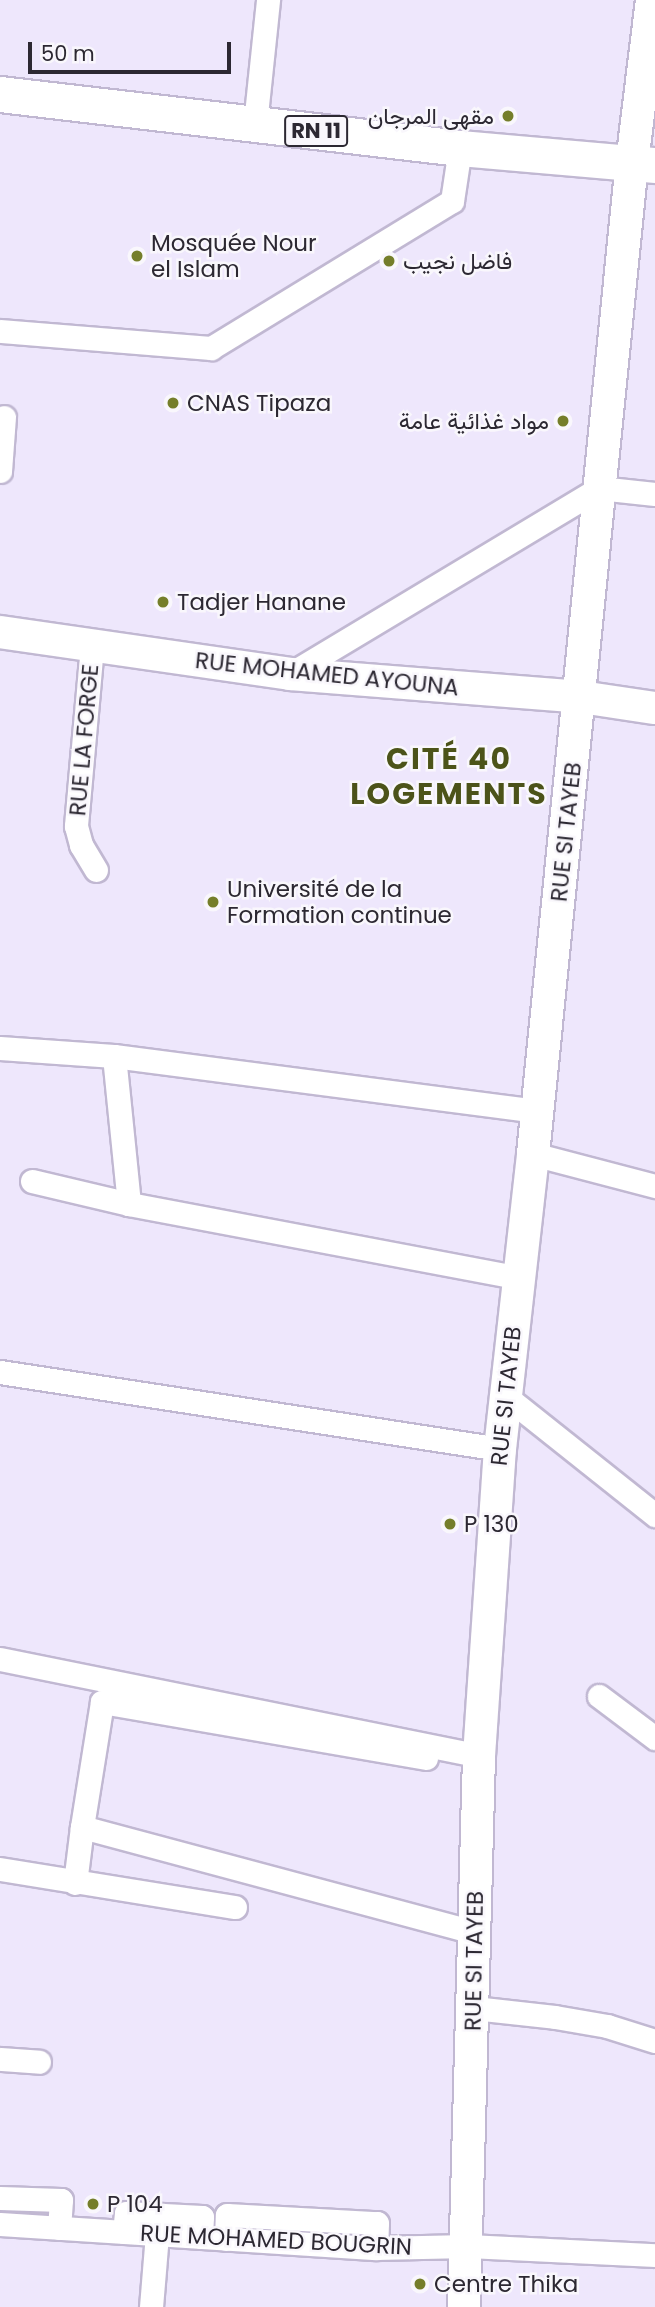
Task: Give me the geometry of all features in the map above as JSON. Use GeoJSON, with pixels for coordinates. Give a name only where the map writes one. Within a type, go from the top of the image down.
{"type":"FeatureCollection","features":[{"type":"Feature","properties":{"kind":"main road"},"geometry":{"type":"LineString","coordinates":[[644,164],[652,0]]}},
{"type":"Feature","properties":{"kind":"main road","name":"RN 11"},"geometry":{"type":"LineString","coordinates":[[0,94],[460,148],[644,164]]}},
{"type":"Feature","properties":{"kind":"main road","name":"RUE SI TAYEB"},"geometry":{"type":"LineString","coordinates":[[464,2307],[468,2246],[467,2125],[474,2008],[479,1756],[504,1395],[533,1154],[535,1111],[580,697],[599,488],[644,164]]}},
{"type":"Feature","properties":{"kind":"main road","name":"RUE MOHAMED AYOUNA"},"geometry":{"type":"LineString","coordinates":[[0,632],[290,674],[580,697],[655,708]]}},
{"type":"Feature","properties":{"kind":"street"},"geometry":{"type":"LineString","coordinates":[[255,124],[268,0]]}},
{"type":"Feature","properties":{"kind":"street"},"geometry":{"type":"LineString","coordinates":[[0,331],[211,348],[452,201],[460,148]]}},
{"type":"Feature","properties":{"kind":"street"},"geometry":{"type":"LineString","coordinates":[[0,471],[4,417]]}},
{"type":"Feature","properties":{"kind":"street"},"geometry":{"type":"LineString","coordinates":[[290,674],[599,488],[655,494]]}},
{"type":"Feature","properties":{"kind":"street","name":"RUE LA FORGE"},"geometry":{"type":"LineString","coordinates":[[92,646],[76,826],[78,839],[96,870]]}},
{"type":"Feature","properties":{"kind":"street"},"geometry":{"type":"LineString","coordinates":[[0,1048],[114,1056],[535,1111]]}},
{"type":"Feature","properties":{"kind":"street"},"geometry":{"type":"LineString","coordinates":[[114,1056],[129,1204]]}},
{"type":"Feature","properties":{"kind":"street"},"geometry":{"type":"LineString","coordinates":[[533,1154],[655,1186]]}},
{"type":"Feature","properties":{"kind":"street"},"geometry":{"type":"LineString","coordinates":[[32,1181],[129,1204],[520,1278]]}},
{"type":"Feature","properties":{"kind":"street"},"geometry":{"type":"LineString","coordinates":[[0,1372],[500,1449]]}},
{"type":"Feature","properties":{"kind":"street"},"geometry":{"type":"LineString","coordinates":[[504,1395],[655,1515]]}},
{"type":"Feature","properties":{"kind":"street"},"geometry":{"type":"LineString","coordinates":[[0,1659],[348,1727],[479,1756]]}},
{"type":"Feature","properties":{"kind":"street"},"geometry":{"type":"LineString","coordinates":[[599,1696],[655,1738]]}},
{"type":"Feature","properties":{"kind":"street"},"geometry":{"type":"LineString","coordinates":[[75,1883],[102,1702],[426,1758]]}},
{"type":"Feature","properties":{"kind":"street"},"geometry":{"type":"LineString","coordinates":[[82,1827],[474,1932]]}},
{"type":"Feature","properties":{"kind":"street"},"geometry":{"type":"LineString","coordinates":[[0,1869],[235,1908]]}},
{"type":"Feature","properties":{"kind":"street"},"geometry":{"type":"LineString","coordinates":[[474,2008],[607,2026],[655,2041]]}},
{"type":"Feature","properties":{"kind":"street"},"geometry":{"type":"LineString","coordinates":[[0,2059],[40,2062]]}},
{"type":"Feature","properties":{"kind":"street"},"geometry":{"type":"LineString","coordinates":[[0,2198],[61,2200],[60,2228]]}},
{"type":"Feature","properties":{"kind":"street"},"geometry":{"type":"LineString","coordinates":[[124,2232],[125,2213],[202,2217],[201,2237]]}},
{"type":"Feature","properties":{"kind":"street","name":"RUE MOHAMED BOUGRIN"},"geometry":{"type":"LineString","coordinates":[[0,2224],[226,2239],[227,2215],[377,2223],[376,2248],[468,2246],[655,2255]]}},
{"type":"Feature","properties":{"kind":"street"},"geometry":{"type":"LineString","coordinates":[[151,2307],[157,2234]]}},
{"type":"Feature","properties":{"kind":"place","name":"مقهى المرجان"},"geometry":{"type":"Point","coordinates":[508,116]}},
{"type":"Feature","properties":{"kind":"place","name":"Mosquée Nour el Islam"},"geometry":{"type":"Point","coordinates":[137,256]}},
{"type":"Feature","properties":{"kind":"place","name":"فاضل نجيب"},"geometry":{"type":"Point","coordinates":[389,261]}},
{"type":"Feature","properties":{"kind":"place","name":"CNAS Tipaza"},"geometry":{"type":"Point","coordinates":[173,403]}},
{"type":"Feature","properties":{"kind":"place","name":"مواد غذائية عامة"},"geometry":{"type":"Point","coordinates":[563,421]}},
{"type":"Feature","properties":{"kind":"place","name":"Tadjer Hanane"},"geometry":{"type":"Point","coordinates":[163,602]}},
{"type":"Feature","properties":{"kind":"place","name":"Université de la Formation continue"},"geometry":{"type":"Point","coordinates":[213,902]}},
{"type":"Feature","properties":{"kind":"place","name":"P 130"},"geometry":{"type":"Point","coordinates":[450,1524]}},
{"type":"Feature","properties":{"kind":"place","name":"P 104"},"geometry":{"type":"Point","coordinates":[93,2204]}},
{"type":"Feature","properties":{"kind":"place","name":"Centre Thika"},"geometry":{"type":"Point","coordinates":[420,2284]}},
{"type":"Feature","properties":{"kind":"district","name":"CITÉ 40 LOGEMENTS"},"geometry":{"type":"Point","coordinates":[449,776]}}]}
